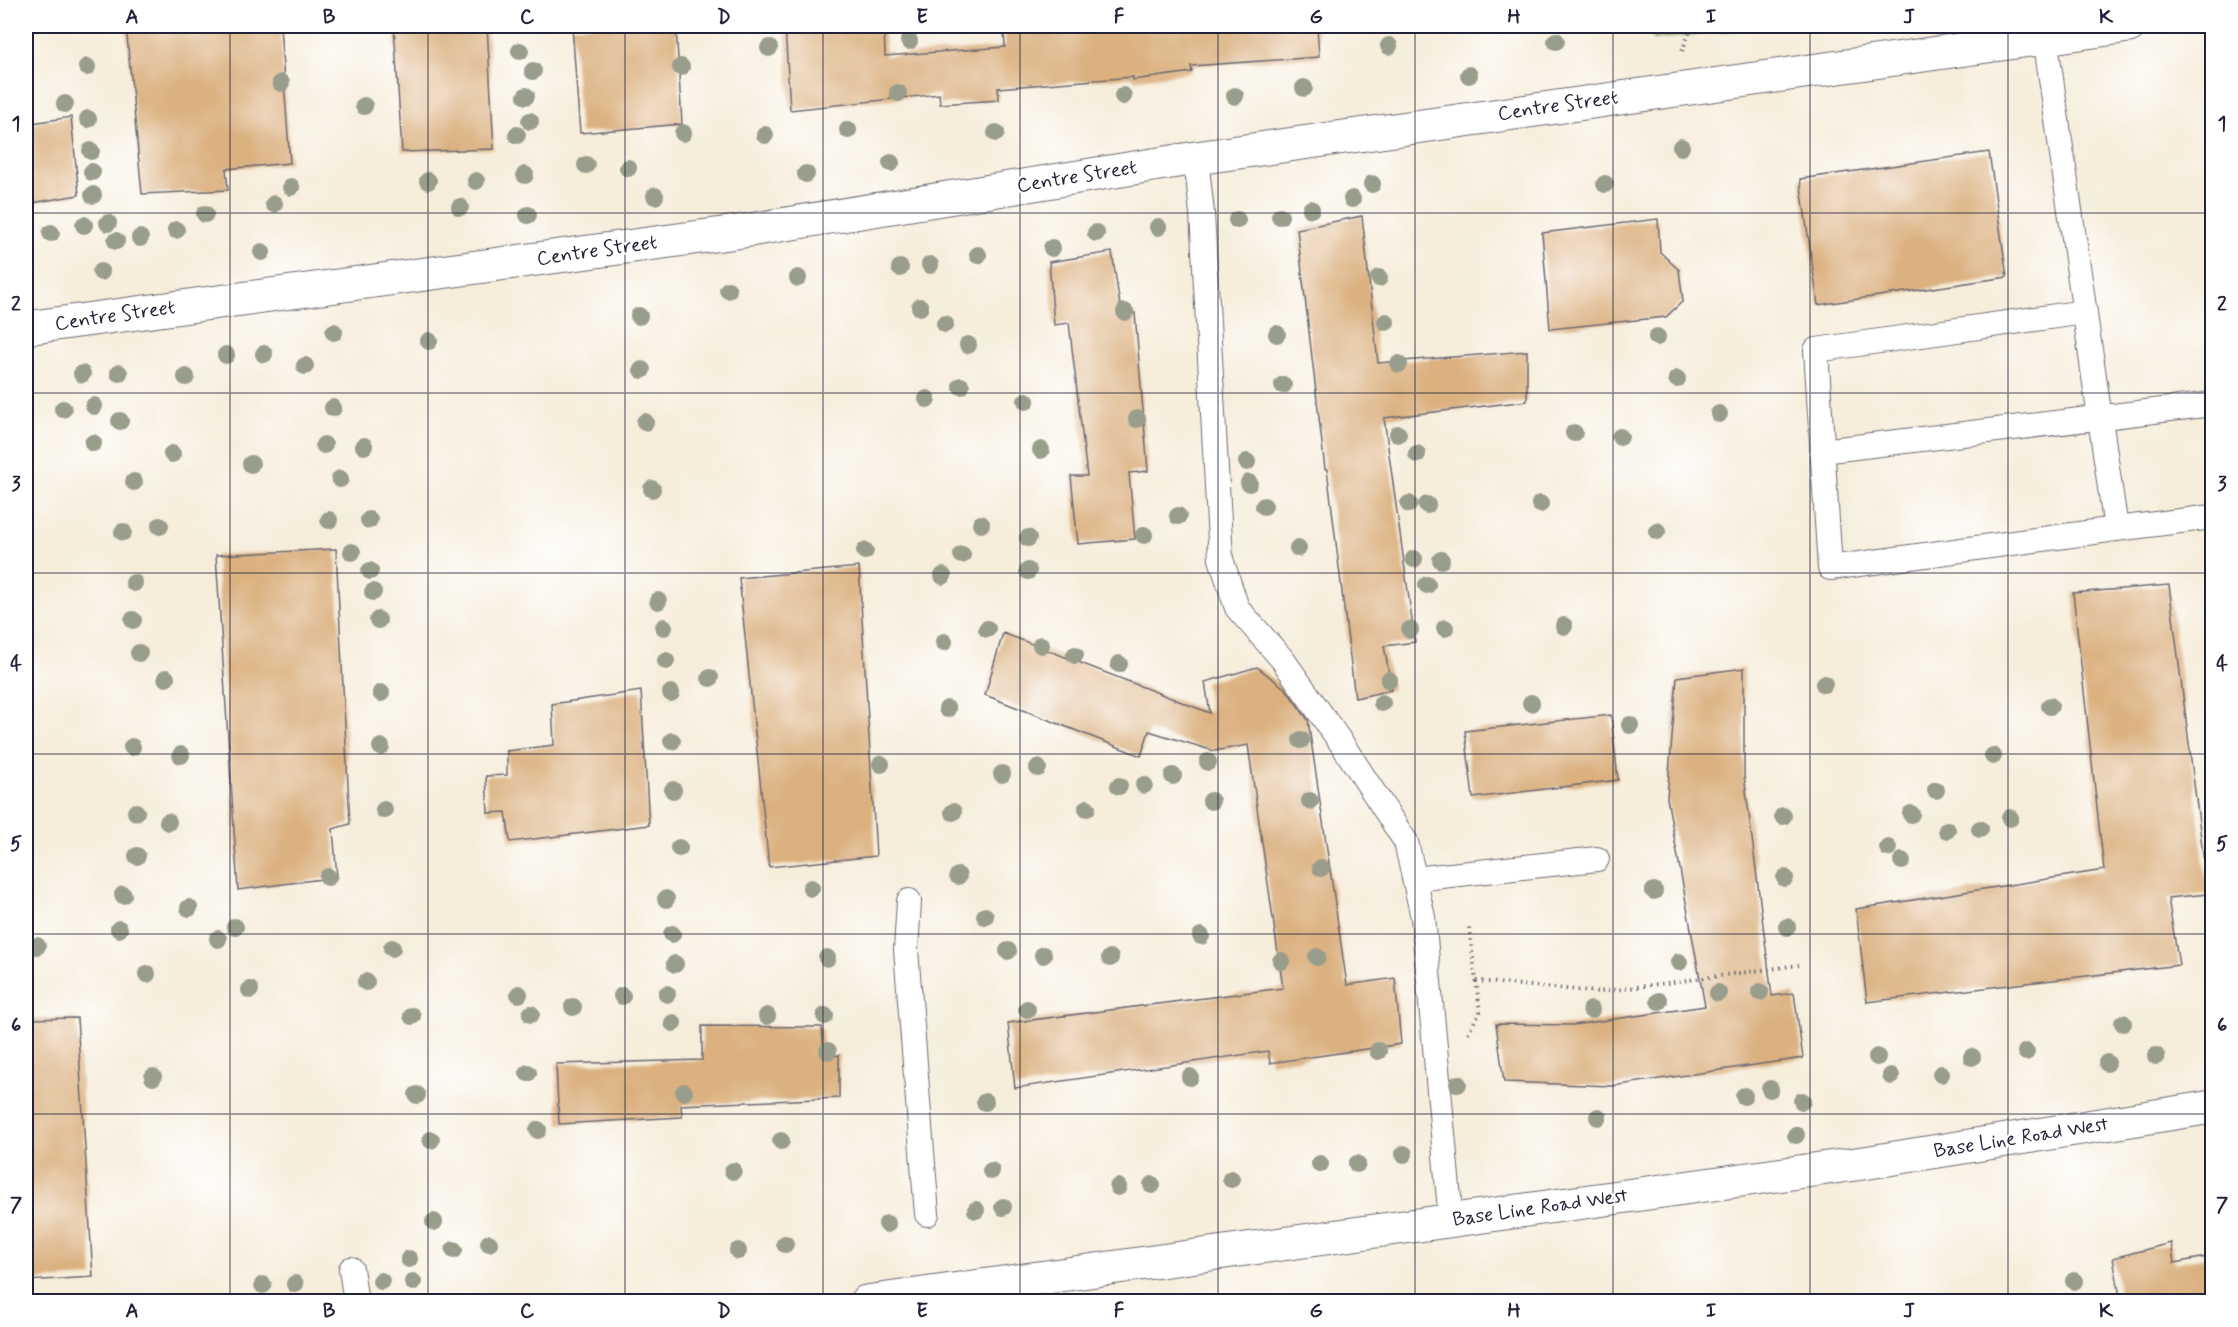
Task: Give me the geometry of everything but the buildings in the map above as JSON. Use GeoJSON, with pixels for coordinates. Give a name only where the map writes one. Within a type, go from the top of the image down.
{"type":"FeatureCollection","features":[{"type":"Feature","properties":{"kind":"street","name":"Centre Street"},"geometry":{"type":"LineString","coordinates":[[26,328],[737,232],[1196,158],[2129,26]]}},
{"type":"Feature","properties":{"kind":"street","name":"Base Line Road West"},"geometry":{"type":"LineString","coordinates":[[866,1302],[1870,1162],[2212,1107]]}},
{"type":"Feature","properties":{"kind":"lane"},"geometry":{"type":"LineString","coordinates":[[2045,38],[2116,529]]}},
{"type":"Feature","properties":{"kind":"lane"},"geometry":{"type":"LineString","coordinates":[[1196,158],[1202,213],[1221,559],[1237,608],[1283,660],[1344,747],[1406,842],[1423,917],[1451,1221]]}},
{"type":"Feature","properties":{"kind":"lane"},"geometry":{"type":"LineString","coordinates":[[2085,312],[1816,350],[1830,568],[2212,517]]}},
{"type":"Feature","properties":{"kind":"lane"},"geometry":{"type":"LineString","coordinates":[[1822,452],[2212,404]]}},
{"type":"Feature","properties":{"kind":"lane"},"geometry":{"type":"LineString","coordinates":[[1414,879],[1597,859]]}},
{"type":"Feature","properties":{"kind":"lane"},"geometry":{"type":"LineString","coordinates":[[909,901],[906,950],[927,1214]]}},
{"type":"Feature","properties":{"kind":"lane"},"geometry":{"type":"LineString","coordinates":[[351,1269],[356,1302]]}},
{"type":"Feature","properties":{"kind":"path"},"geometry":{"type":"LineString","coordinates":[[1476,981],[1600,992],[1799,965]]}},
{"type":"Feature","properties":{"kind":"green space"},"geometry":{"type":"Polygon","coordinates":[[[1651,26],[1772,26],[1653,39],[1651,26]]]}}]}
